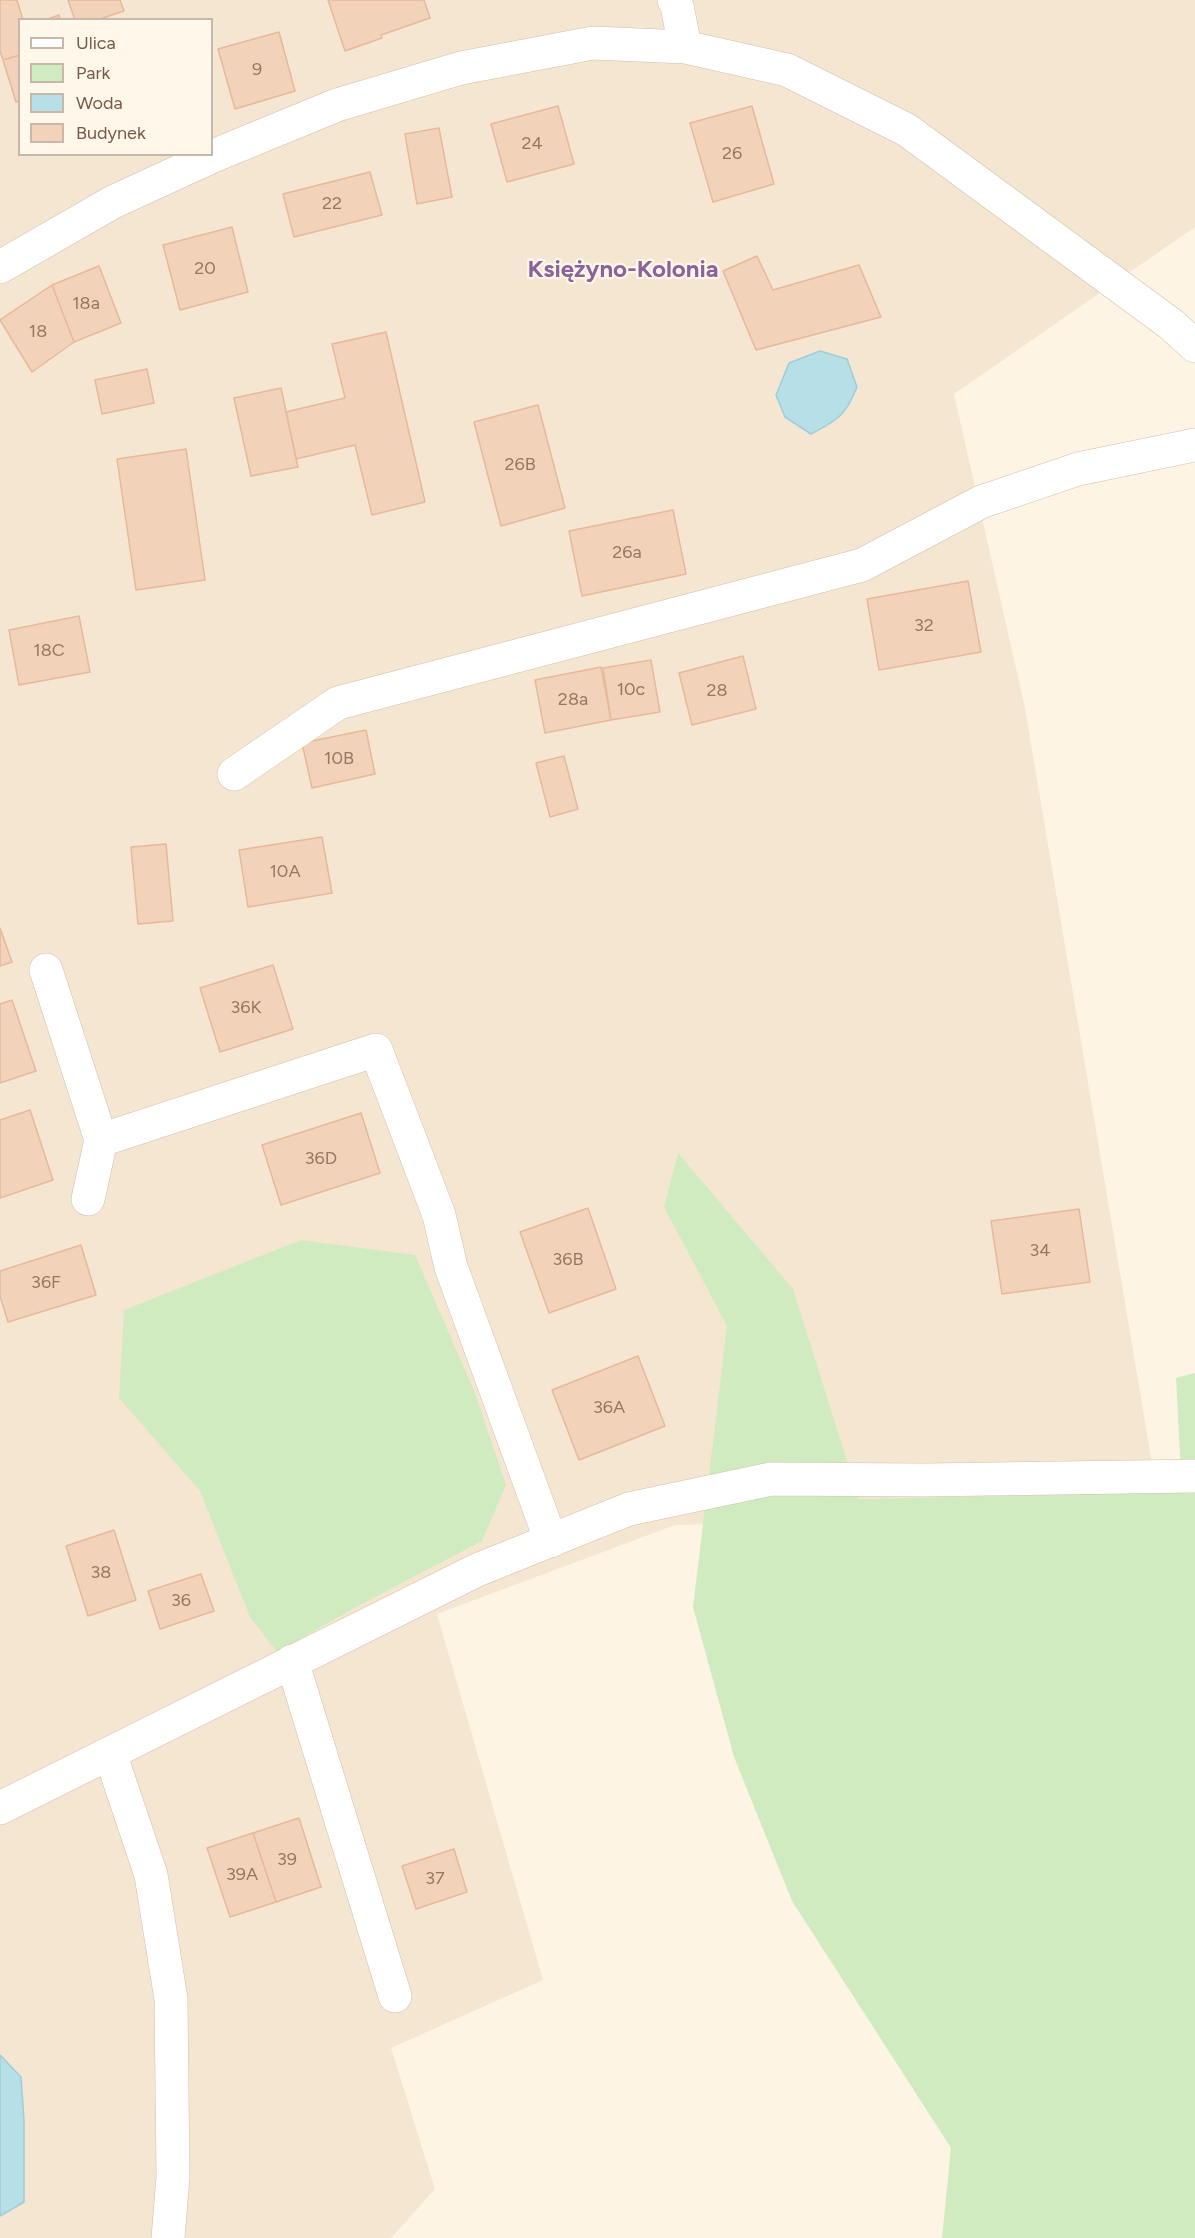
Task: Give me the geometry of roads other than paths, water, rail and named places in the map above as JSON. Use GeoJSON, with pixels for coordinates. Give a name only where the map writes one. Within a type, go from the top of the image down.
{"type":"FeatureCollection","features":[{"type":"Feature","properties":{"kind":"street"},"geometry":{"type":"LineString","coordinates":[[674,0],[685,47]]}},
{"type":"Feature","properties":{"kind":"street"},"geometry":{"type":"LineString","coordinates":[[0,267],[113,201],[213,156],[337,105],[461,68],[593,44],[685,47],[788,69],[907,130],[1172,325],[1195,346]]}},
{"type":"Feature","properties":{"kind":"street"},"geometry":{"type":"LineString","coordinates":[[234,774],[338,703],[862,565],[981,502],[1078,469],[1195,445]]}},
{"type":"Feature","properties":{"kind":"street"},"geometry":{"type":"LineString","coordinates":[[46,970],[101,1140],[88,1199]]}},
{"type":"Feature","properties":{"kind":"street"},"geometry":{"type":"LineString","coordinates":[[101,1140],[376,1050],[439,1215],[451,1267],[551,1541]]}},
{"type":"Feature","properties":{"kind":"street"},"geometry":{"type":"LineString","coordinates":[[0,1808],[477,1570],[629,1509],[771,1479],[925,1480],[1195,1476]]}},
{"type":"Feature","properties":{"kind":"street"},"geometry":{"type":"LineString","coordinates":[[292,1661],[394,1996]]}},
{"type":"Feature","properties":{"kind":"street"},"geometry":{"type":"LineString","coordinates":[[110,1753],[152,1875],[171,1999],[173,2177],[168,2238]]}},
{"type":"Feature","properties":{"kind":"water"},"geometry":{"type":"Polygon","coordinates":[[[820,351],[847,359],[857,387],[840,416],[811,434],[785,417],[776,395],[789,363],[820,351]]]}},
{"type":"Feature","properties":{"kind":"water"},"geometry":{"type":"Polygon","coordinates":[[[0,2055],[21,2077],[24,2120],[24,2202],[0,2216],[0,2055]]]}},
{"type":"Feature","properties":{"kind":"district","name":"Księżyno-Kolonia"},"geometry":{"type":"Point","coordinates":[623,270]}}]}
